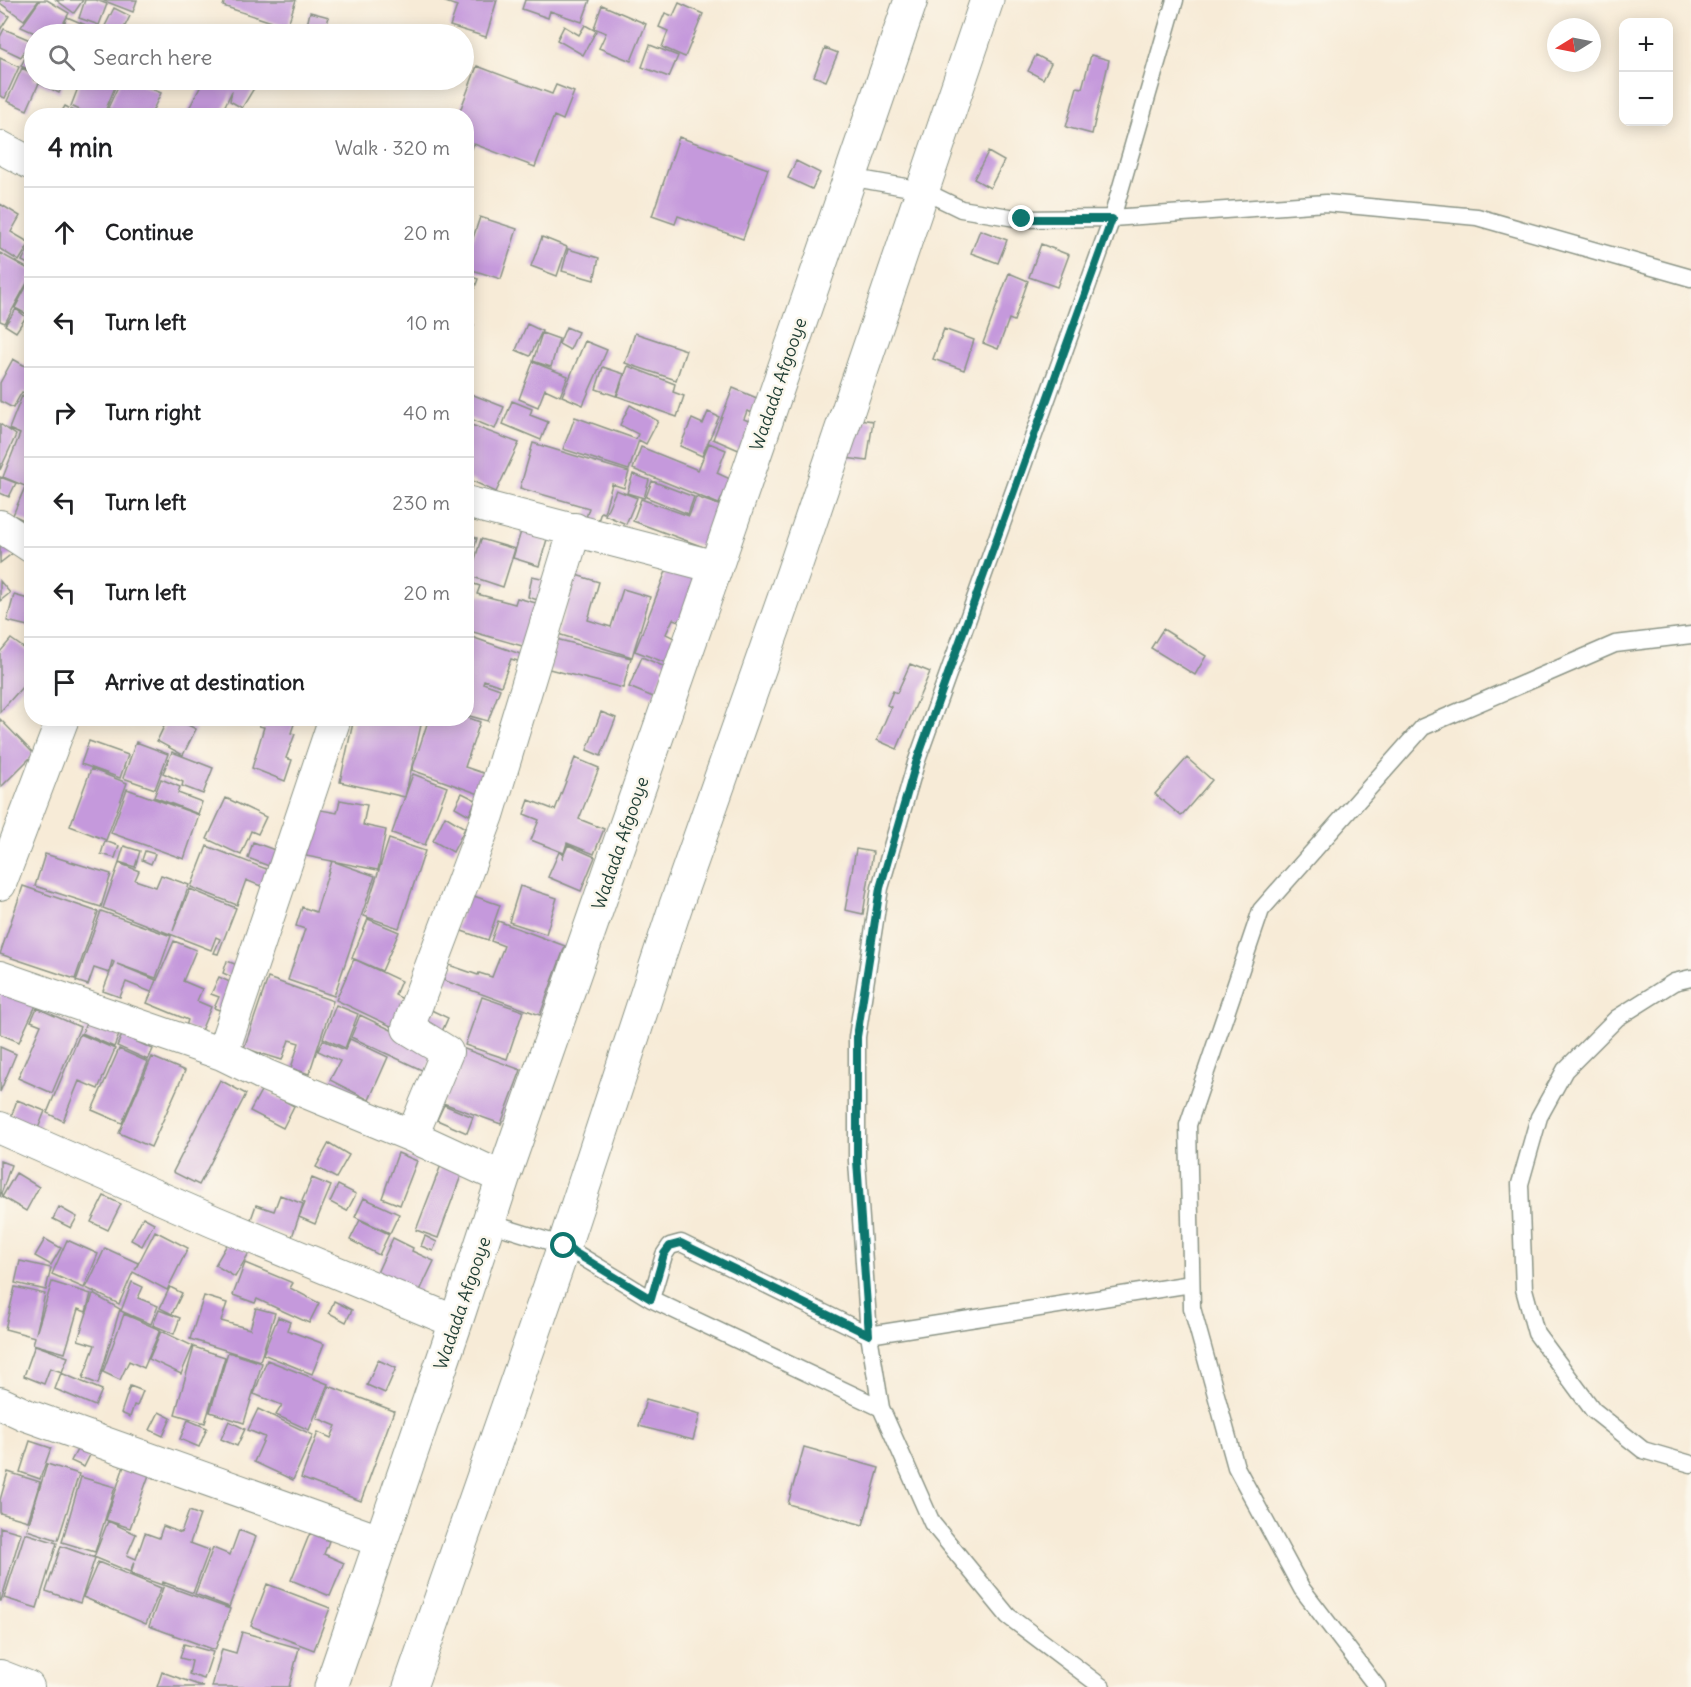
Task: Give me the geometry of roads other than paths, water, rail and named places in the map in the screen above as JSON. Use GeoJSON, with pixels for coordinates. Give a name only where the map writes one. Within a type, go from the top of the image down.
{"type":"FeatureCollection","features":[{"type":"Feature","properties":{"kind":"highway","name":"Wadada Afgooye"},"geometry":{"type":"LineString","coordinates":[[331,1687],[503,1178],[911,0]]}},
{"type":"Feature","properties":{"kind":"highway"},"geometry":{"type":"LineString","coordinates":[[410,1687],[564,1246],[675,908],[793,573],[987,0]]}},
{"type":"Feature","properties":{"kind":"street"},"geometry":{"type":"LineString","coordinates":[[0,147],[24,160]]}},
{"type":"Feature","properties":{"kind":"street"},"geometry":{"type":"LineString","coordinates":[[474,504],[716,567]]}},
{"type":"Feature","properties":{"kind":"street"},"geometry":{"type":"LineString","coordinates":[[0,526],[24,542]]}},
{"type":"Feature","properties":{"kind":"street"},"geometry":{"type":"LineString","coordinates":[[412,1136],[447,1052],[408,1028],[488,815],[575,529]]}},
{"type":"Feature","properties":{"kind":"street"},"geometry":{"type":"LineString","coordinates":[[0,884],[60,726]]}},
{"type":"Feature","properties":{"kind":"street"},"geometry":{"type":"LineString","coordinates":[[222,1054],[331,726]]}},
{"type":"Feature","properties":{"kind":"street"},"geometry":{"type":"LineString","coordinates":[[0,977],[222,1054],[267,1076],[412,1136],[503,1178]]}},
{"type":"Feature","properties":{"kind":"street"},"geometry":{"type":"LineString","coordinates":[[0,1128],[215,1222],[456,1322]]}},
{"type":"Feature","properties":{"kind":"street"},"geometry":{"type":"LineString","coordinates":[[0,1403],[26,1415],[380,1541]]}},
{"type":"Feature","properties":{"kind":"street"},"geometry":{"type":"LineString","coordinates":[[0,1676],[28,1687]]}},
{"type":"Feature","properties":{"kind":"lane"},"geometry":{"type":"LineString","coordinates":[[1102,1687],[1008,1616],[932,1523],[881,1408],[869,1335],[857,1161],[857,1037],[880,888],[916,763],[1112,219],[1175,0]]}},
{"type":"Feature","properties":{"kind":"lane"},"geometry":{"type":"LineString","coordinates":[[849,177],[922,190],[961,209],[1022,219],[1112,219],[1326,203],[1477,217],[1691,278]]}},
{"type":"Feature","properties":{"kind":"lane"},"geometry":{"type":"LineString","coordinates":[[1377,1687],[1302,1589],[1236,1467],[1192,1308],[1188,1125],[1262,910],[1423,727],[1615,644],[1691,635]]}},
{"type":"Feature","properties":{"kind":"lane"},"geometry":{"type":"LineString","coordinates":[[1691,978],[1674,982],[1617,1018],[1565,1070],[1539,1117],[1520,1184],[1524,1289],[1536,1333],[1593,1410],[1643,1450],[1691,1464]]}},
{"type":"Feature","properties":{"kind":"lane"},"geometry":{"type":"LineString","coordinates":[[489,1223],[564,1246],[651,1299],[881,1408]]}},
{"type":"Feature","properties":{"kind":"lane"},"geometry":{"type":"LineString","coordinates":[[651,1299],[664,1254],[670,1246],[681,1243],[869,1335],[1191,1284]]}}]}
